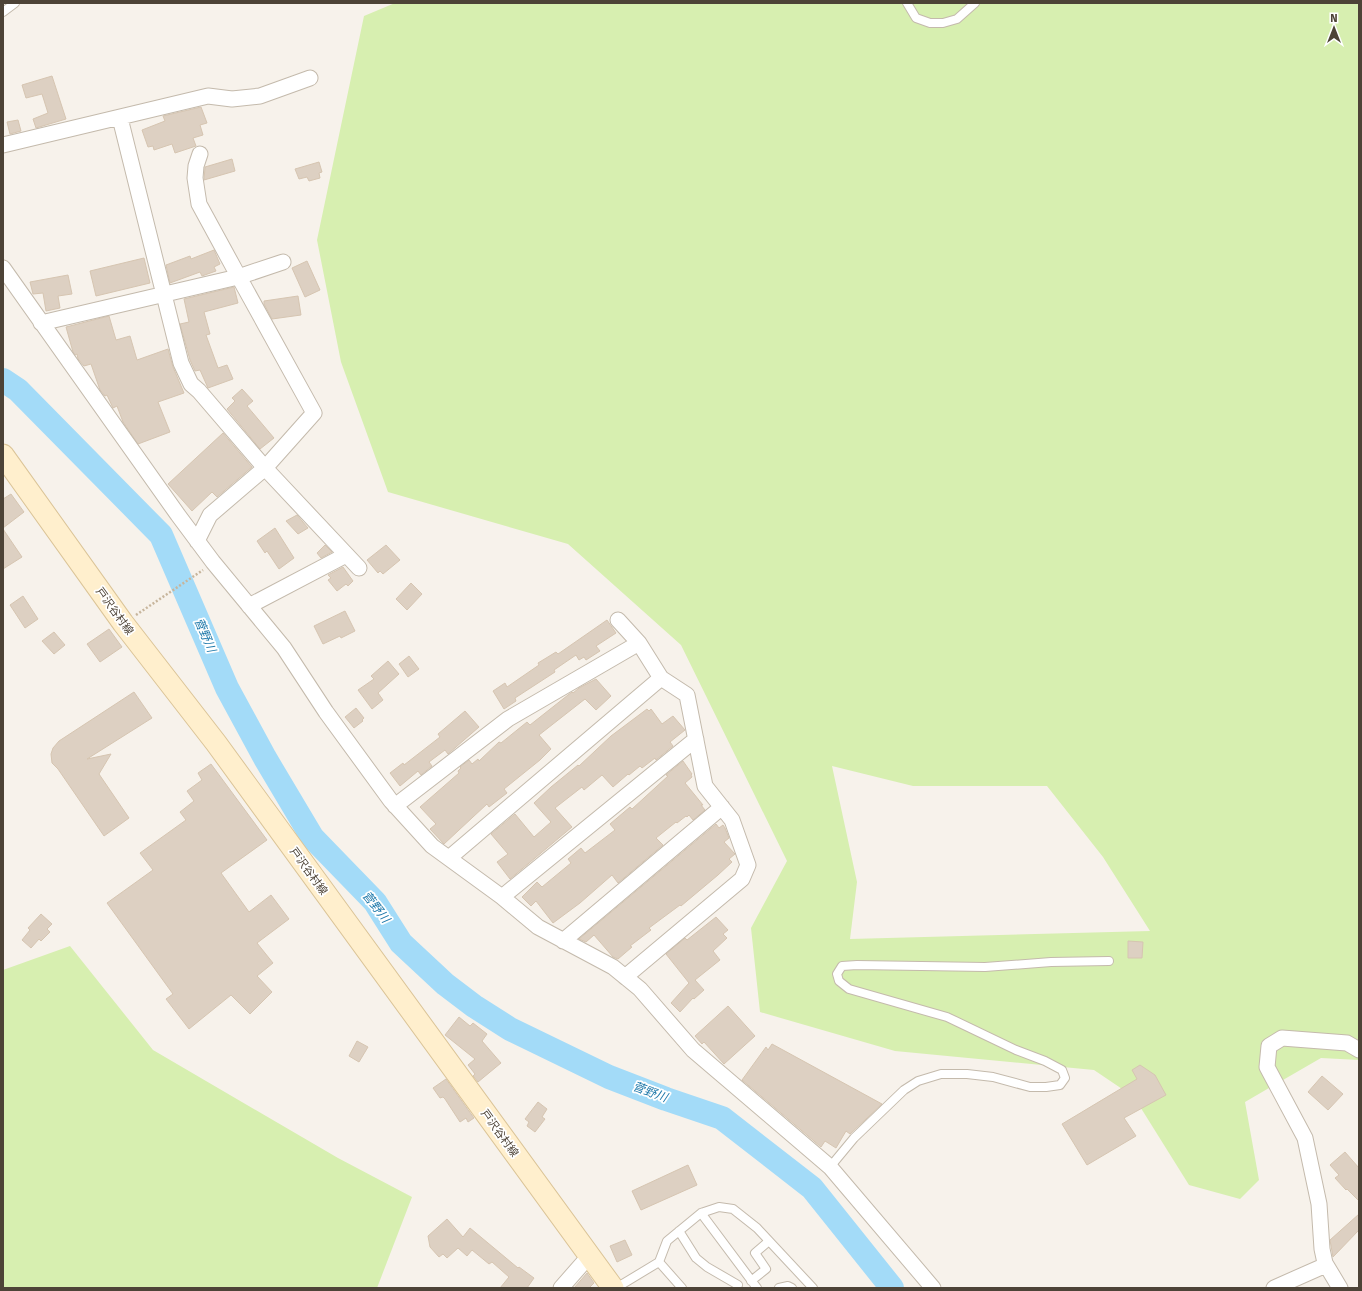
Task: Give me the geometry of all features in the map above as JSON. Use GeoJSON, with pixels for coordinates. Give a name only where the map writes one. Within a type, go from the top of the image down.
{"type":"FeatureCollection","features":[{"type":"Feature","properties":{"kind":"main road","name":"戸沢谷村線"},"geometry":{"type":"LineString","coordinates":[[3,455],[123,623],[216,743],[615,1288]]}},
{"type":"Feature","properties":{"kind":"street"},"geometry":{"type":"LineString","coordinates":[[3,145],[208,96],[232,99],[260,96],[310,78]]}},
{"type":"Feature","properties":{"kind":"street"},"geometry":{"type":"LineString","coordinates":[[120,118],[182,363],[191,384],[199,391],[265,468],[359,568]]}},
{"type":"Feature","properties":{"kind":"street"},"geometry":{"type":"LineString","coordinates":[[197,541],[210,515],[265,468],[314,413],[199,204],[195,178],[196,166],[200,154]]}},
{"type":"Feature","properties":{"kind":"street"},"geometry":{"type":"LineString","coordinates":[[41,323],[238,277],[283,262]]}},
{"type":"Feature","properties":{"kind":"street"},"geometry":{"type":"LineString","coordinates":[[3,268],[197,541],[284,648],[326,712],[396,806],[432,846],[502,897],[538,927],[613,967],[640,989],[693,1050],[830,1167],[933,1288]]}},
{"type":"Feature","properties":{"kind":"street"},"geometry":{"type":"LineString","coordinates":[[249,606],[346,555]]}},
{"type":"Feature","properties":{"kind":"street"},"geometry":{"type":"LineString","coordinates":[[618,620],[639,643],[661,678],[687,694],[705,786],[732,820],[748,865],[742,879],[626,977]]}},
{"type":"Feature","properties":{"kind":"street"},"geometry":{"type":"LineString","coordinates":[[396,806],[508,719],[639,643]]}},
{"type":"Feature","properties":{"kind":"street"},"geometry":{"type":"LineString","coordinates":[[449,858],[661,678]]}},
{"type":"Feature","properties":{"kind":"street"},"geometry":{"type":"LineString","coordinates":[[502,897],[696,739]]}},
{"type":"Feature","properties":{"kind":"street"},"geometry":{"type":"LineString","coordinates":[[563,941],[722,807]]}},
{"type":"Feature","properties":{"kind":"street"},"geometry":{"type":"LineString","coordinates":[[1340,1288],[1325,1263],[1322,1249],[1320,1204],[1305,1138],[1267,1068],[1269,1046],[1282,1038],[1348,1043],[1359,1050]]}},
{"type":"Feature","properties":{"kind":"street"},"geometry":{"type":"LineString","coordinates":[[561,1288],[590,1255]]}},
{"type":"Feature","properties":{"kind":"street"},"geometry":{"type":"LineString","coordinates":[[1274,1288],[1326,1265]]}},
{"type":"Feature","properties":{"kind":"lane"},"geometry":{"type":"LineString","coordinates":[[3,12],[15,3]]}},
{"type":"Feature","properties":{"kind":"lane"},"geometry":{"type":"LineString","coordinates":[[907,3],[916,18],[930,24],[943,24],[957,19],[975,3]]}},
{"type":"Feature","properties":{"kind":"lane"},"geometry":{"type":"LineString","coordinates":[[830,1167],[854,1138],[904,1090],[918,1081],[941,1074],[967,1074],[993,1077],[1030,1087],[1046,1087],[1060,1085],[1065,1078],[1062,1070],[1045,1061],[1016,1050],[947,1017],[849,989],[839,980],[837,974],[842,966],[857,964],[985,967],[1051,962],[1109,961]]}},
{"type":"Feature","properties":{"kind":"lane"},"geometry":{"type":"LineString","coordinates":[[615,1288],[659,1262],[666,1242],[701,1213],[719,1207],[733,1209],[757,1228],[813,1288]]}},
{"type":"Feature","properties":{"kind":"lane"},"geometry":{"type":"LineString","coordinates":[[701,1213],[757,1288]]}},
{"type":"Feature","properties":{"kind":"lane"},"geometry":{"type":"LineString","coordinates":[[679,1231],[696,1258],[715,1273],[736,1286],[766,1269],[755,1252],[769,1241]]}},
{"type":"Feature","properties":{"kind":"lane"},"geometry":{"type":"LineString","coordinates":[[659,1262],[682,1288]]}},
{"type":"Feature","properties":{"kind":"lane"},"geometry":{"type":"LineString","coordinates":[[779,1288],[788,1286],[792,1288]]}},
{"type":"Feature","properties":{"kind":"path"},"geometry":{"type":"LineString","coordinates":[[134,617],[197,575]]}},
{"type":"Feature","properties":{"kind":"green space"},"geometry":{"type":"Polygon","coordinates":[[[395,3],[1359,3],[1359,1060],[1321,1058],[1245,1102],[1259,1180],[1240,1199],[1189,1185],[1134,1097],[1094,1070],[895,1051],[760,1012],[751,928],[787,861],[681,645],[568,544],[388,492],[341,362],[317,240],[364,16],[395,3]],[[832,766],[857,882],[850,939],[1150,931],[1103,857],[1047,786],[913,786],[832,766]]]}},
{"type":"Feature","properties":{"kind":"green space"},"geometry":{"type":"Polygon","coordinates":[[[70,946],[153,1050],[338,1158],[412,1197],[377,1288],[3,1288],[3,970],[70,946]]]}},
{"type":"Feature","properties":{"kind":"building"},"geometry":{"type":"Polygon","coordinates":[[[52,76],[66,119],[36,128],[33,119],[48,113],[42,94],[26,98],[22,85],[52,76]]]}},
{"type":"Feature","properties":{"kind":"building"},"geometry":{"type":"Polygon","coordinates":[[[201,107],[207,123],[200,125],[203,135],[193,138],[196,146],[175,153],[172,144],[154,150],[153,146],[148,147],[142,130],[165,121],[163,116],[201,107]]]}},
{"type":"Feature","properties":{"kind":"building"},"geometry":{"type":"Polygon","coordinates":[[[18,120],[21,131],[10,134],[7,122],[18,120]]]}},
{"type":"Feature","properties":{"kind":"building"},"geometry":{"type":"Polygon","coordinates":[[[232,159],[235,171],[204,180],[205,167],[232,159]]]}},
{"type":"Feature","properties":{"kind":"building"},"geometry":{"type":"Polygon","coordinates":[[[319,162],[322,172],[319,173],[320,178],[309,181],[307,177],[299,179],[295,169],[319,162]]]}},
{"type":"Feature","properties":{"kind":"building"},"geometry":{"type":"Polygon","coordinates":[[[214,250],[220,264],[214,267],[216,271],[202,276],[200,272],[170,283],[166,265],[190,256],[191,259],[214,250]]]}},
{"type":"Feature","properties":{"kind":"building"},"geometry":{"type":"Polygon","coordinates":[[[144,258],[150,283],[96,296],[90,271],[144,258]]]}},
{"type":"Feature","properties":{"kind":"building"},"geometry":{"type":"Polygon","coordinates":[[[307,261],[320,290],[305,297],[292,268],[307,261]]]}},
{"type":"Feature","properties":{"kind":"building"},"geometry":{"type":"Polygon","coordinates":[[[68,275],[72,294],[58,296],[60,308],[46,311],[43,293],[33,294],[30,282],[68,275]]]}},
{"type":"Feature","properties":{"kind":"building"},"geometry":{"type":"Polygon","coordinates":[[[234,287],[238,303],[204,312],[210,334],[206,335],[218,368],[227,365],[233,379],[208,388],[200,370],[195,371],[190,360],[180,324],[189,322],[184,299],[234,287]]]}},
{"type":"Feature","properties":{"kind":"building"},"geometry":{"type":"Polygon","coordinates":[[[298,296],[301,315],[272,319],[264,304],[264,301],[298,296]]]}},
{"type":"Feature","properties":{"kind":"building"},"geometry":{"type":"Polygon","coordinates":[[[109,316],[116,340],[130,336],[137,360],[168,349],[173,367],[184,393],[158,402],[170,432],[138,444],[123,422],[117,406],[113,408],[107,395],[105,396],[100,390],[91,364],[84,366],[78,359],[77,354],[75,355],[73,352],[66,327],[109,316]]]}},
{"type":"Feature","properties":{"kind":"building"},"geometry":{"type":"Polygon","coordinates":[[[242,389],[253,401],[247,406],[274,438],[260,449],[227,409],[235,401],[232,398],[242,389]]]}},
{"type":"Feature","properties":{"kind":"building"},"geometry":{"type":"Polygon","coordinates":[[[223,433],[252,467],[217,497],[212,492],[192,511],[168,484],[223,433]]]}},
{"type":"Feature","properties":{"kind":"building"},"geometry":{"type":"Polygon","coordinates":[[[11,494],[24,512],[3,528],[3,499],[11,494]]]}},
{"type":"Feature","properties":{"kind":"building"},"geometry":{"type":"Polygon","coordinates":[[[297,515],[308,528],[298,534],[286,521],[297,515]]]}},
{"type":"Feature","properties":{"kind":"building"},"geometry":{"type":"Polygon","coordinates":[[[275,528],[294,558],[279,569],[267,551],[265,553],[257,541],[275,528]]]}},
{"type":"Feature","properties":{"kind":"building"},"geometry":{"type":"Polygon","coordinates":[[[3,529],[22,557],[3,569],[3,529]]]}},
{"type":"Feature","properties":{"kind":"building"},"geometry":{"type":"Polygon","coordinates":[[[325,545],[332,552],[321,558],[317,553],[325,545]]]}},
{"type":"Feature","properties":{"kind":"building"},"geometry":{"type":"Polygon","coordinates":[[[386,545],[400,560],[383,574],[380,571],[378,573],[367,560],[386,545]]]}},
{"type":"Feature","properties":{"kind":"building"},"geometry":{"type":"Polygon","coordinates":[[[343,567],[353,581],[348,586],[346,584],[337,591],[328,580],[331,578],[328,575],[343,567]]]}},
{"type":"Feature","properties":{"kind":"building"},"geometry":{"type":"Polygon","coordinates":[[[411,583],[422,594],[407,610],[396,599],[411,583]]]}},
{"type":"Feature","properties":{"kind":"building"},"geometry":{"type":"Polygon","coordinates":[[[23,596],[38,619],[25,628],[10,605],[23,596]]]}},
{"type":"Feature","properties":{"kind":"building"},"geometry":{"type":"Polygon","coordinates":[[[345,611],[355,631],[341,638],[340,636],[323,644],[314,626],[345,611]]]}},
{"type":"Feature","properties":{"kind":"building"},"geometry":{"type":"Polygon","coordinates":[[[607,620],[616,633],[596,646],[600,651],[586,660],[584,657],[579,660],[576,655],[554,670],[555,672],[515,698],[516,701],[504,709],[493,691],[505,683],[507,687],[539,665],[538,663],[556,652],[558,654],[607,620]]]}},
{"type":"Feature","properties":{"kind":"building"},"geometry":{"type":"Polygon","coordinates":[[[109,629],[122,647],[100,662],[87,644],[109,629]]]}},
{"type":"Feature","properties":{"kind":"building"},"geometry":{"type":"Polygon","coordinates":[[[54,632],[65,645],[54,654],[42,641],[54,632]]]}},
{"type":"Feature","properties":{"kind":"building"},"geometry":{"type":"Polygon","coordinates":[[[409,656],[419,669],[408,677],[399,664],[409,656]]]}},
{"type":"Feature","properties":{"kind":"building"},"geometry":{"type":"Polygon","coordinates":[[[388,661],[399,674],[378,693],[383,700],[372,709],[358,690],[374,679],[371,676],[388,661]]]}},
{"type":"Feature","properties":{"kind":"building"},"geometry":{"type":"Polygon","coordinates":[[[596,679],[611,696],[596,710],[585,699],[539,735],[551,749],[540,760],[504,789],[507,793],[489,807],[487,804],[444,844],[430,829],[436,824],[420,807],[459,773],[458,771],[461,768],[460,767],[469,760],[472,764],[478,759],[479,761],[499,742],[501,743],[527,722],[530,725],[572,692],[573,693],[596,679]]]}},
{"type":"Feature","properties":{"kind":"building"},"geometry":{"type":"Polygon","coordinates":[[[134,692],[152,718],[87,759],[111,754],[99,774],[129,818],[104,836],[58,769],[52,763],[51,754],[53,748],[59,741],[134,692]]]}},
{"type":"Feature","properties":{"kind":"building"},"geometry":{"type":"Polygon","coordinates":[[[356,708],[364,718],[362,720],[363,721],[354,728],[345,717],[356,708]]]}},
{"type":"Feature","properties":{"kind":"building"},"geometry":{"type":"Polygon","coordinates":[[[647,709],[649,711],[651,709],[662,724],[673,716],[685,730],[670,742],[673,746],[656,760],[655,758],[642,768],[640,766],[629,775],[628,774],[613,787],[602,775],[584,790],[582,787],[555,808],[572,827],[510,879],[497,862],[508,854],[491,834],[515,814],[534,837],[551,822],[534,803],[551,787],[578,765],[579,766],[611,736],[647,709]]]}},
{"type":"Feature","properties":{"kind":"building"},"geometry":{"type":"Polygon","coordinates":[[[465,711],[479,727],[448,754],[445,750],[429,762],[432,766],[421,775],[418,771],[400,786],[390,773],[403,763],[404,765],[440,737],[438,734],[465,711]]]}},
{"type":"Feature","properties":{"kind":"building"},"geometry":{"type":"Polygon","coordinates":[[[683,761],[692,774],[692,777],[685,783],[703,805],[701,805],[705,810],[693,820],[689,815],[677,823],[676,822],[656,838],[663,845],[618,883],[612,875],[580,903],[553,923],[536,901],[531,906],[522,897],[537,882],[542,887],[571,863],[568,859],[581,848],[585,853],[615,830],[610,824],[630,807],[632,809],[668,776],[666,775],[683,761]]]}},
{"type":"Feature","properties":{"kind":"building"},"geometry":{"type":"Polygon","coordinates":[[[211,764],[267,840],[221,873],[249,912],[271,895],[289,919],[257,943],[273,963],[257,976],[272,992],[250,1014],[231,995],[189,1029],[166,999],[173,994],[107,903],[153,870],[140,853],[186,820],[180,812],[194,801],[187,791],[202,780],[198,773],[211,764]]]}},
{"type":"Feature","properties":{"kind":"building"},"geometry":{"type":"Polygon","coordinates":[[[716,824],[719,828],[723,825],[725,828],[729,838],[724,842],[735,854],[729,859],[732,862],[681,906],[680,905],[649,928],[651,930],[630,946],[632,947],[618,959],[613,957],[594,935],[586,942],[579,939],[716,824]]]}},
{"type":"Feature","properties":{"kind":"building"},"geometry":{"type":"Polygon","coordinates":[[[41,914],[52,924],[47,929],[50,932],[41,941],[39,939],[31,948],[22,940],[30,930],[28,928],[41,914]]]}},
{"type":"Feature","properties":{"kind":"building"},"geometry":{"type":"Polygon","coordinates":[[[716,917],[728,930],[723,934],[727,938],[713,951],[720,960],[695,980],[704,990],[694,999],[693,998],[680,1012],[671,1003],[689,983],[666,954],[685,938],[687,940],[716,917]]]}},
{"type":"Feature","properties":{"kind":"building"},"geometry":{"type":"Polygon","coordinates":[[[1128,941],[1143,942],[1142,958],[1128,958],[1128,941]]]}},
{"type":"Feature","properties":{"kind":"building"},"geometry":{"type":"Polygon","coordinates":[[[728,1006],[755,1036],[724,1064],[704,1042],[702,1044],[695,1036],[728,1006]]]}},
{"type":"Feature","properties":{"kind":"building"},"geometry":{"type":"Polygon","coordinates":[[[459,1017],[470,1026],[473,1023],[487,1034],[482,1041],[501,1063],[478,1082],[473,1076],[475,1074],[468,1065],[475,1059],[445,1035],[459,1017]]]}},
{"type":"Feature","properties":{"kind":"building"},"geometry":{"type":"Polygon","coordinates":[[[357,1041],[368,1047],[359,1062],[349,1056],[357,1041]]]}},
{"type":"Feature","properties":{"kind":"building"},"geometry":{"type":"Polygon","coordinates":[[[772,1044],[882,1104],[850,1134],[846,1131],[836,1148],[825,1141],[821,1147],[742,1080],[766,1047],[768,1050],[772,1044]]]}},
{"type":"Feature","properties":{"kind":"building"},"geometry":{"type":"Polygon","coordinates":[[[1140,1065],[1155,1075],[1166,1095],[1124,1118],[1136,1136],[1087,1165],[1062,1124],[1137,1079],[1132,1070],[1140,1065]]]}},
{"type":"Feature","properties":{"kind":"building"},"geometry":{"type":"Polygon","coordinates":[[[1322,1076],[1343,1094],[1328,1110],[1308,1092],[1322,1076]]]}},
{"type":"Feature","properties":{"kind":"building"},"geometry":{"type":"Polygon","coordinates":[[[446,1079],[474,1118],[468,1122],[466,1118],[460,1122],[445,1099],[443,1097],[440,1098],[433,1088],[446,1079]]]}},
{"type":"Feature","properties":{"kind":"building"},"geometry":{"type":"Polygon","coordinates":[[[538,1102],[547,1109],[542,1117],[545,1119],[535,1132],[527,1126],[529,1122],[525,1119],[538,1102]]]}},
{"type":"Feature","properties":{"kind":"building"},"geometry":{"type":"Polygon","coordinates":[[[1345,1152],[1359,1168],[1359,1201],[1335,1178],[1339,1175],[1330,1165],[1345,1152]]]}},
{"type":"Feature","properties":{"kind":"building"},"geometry":{"type":"Polygon","coordinates":[[[688,1165],[697,1185],[641,1210],[632,1191],[688,1165]]]}},
{"type":"Feature","properties":{"kind":"building"},"geometry":{"type":"Polygon","coordinates":[[[1359,1214],[1359,1230],[1333,1257],[1330,1240],[1359,1214]]]}},
{"type":"Feature","properties":{"kind":"building"},"geometry":{"type":"Polygon","coordinates":[[[447,1219],[463,1237],[470,1228],[518,1268],[519,1267],[534,1278],[527,1288],[500,1288],[509,1277],[492,1262],[489,1264],[472,1250],[467,1256],[458,1248],[447,1258],[443,1254],[439,1257],[430,1247],[428,1236],[447,1219]]]}},
{"type":"Feature","properties":{"kind":"building"},"geometry":{"type":"Polygon","coordinates":[[[625,1240],[632,1255],[617,1262],[610,1246],[625,1240]]]}},
{"type":"Feature","properties":{"kind":"building"},"geometry":{"type":"Polygon","coordinates":[[[587,1273],[594,1283],[589,1288],[574,1288],[587,1273]]]}},
{"type":"Feature","properties":{"kind":"waterway","name":"菅野川"},"geometry":{"type":"LineString","coordinates":[[3,380],[18,390],[161,535],[227,688],[265,758],[312,837],[375,902],[401,943],[445,984],[474,1006],[510,1029],[609,1077],[666,1099],[722,1118],[812,1188],[892,1288]]}}]}
